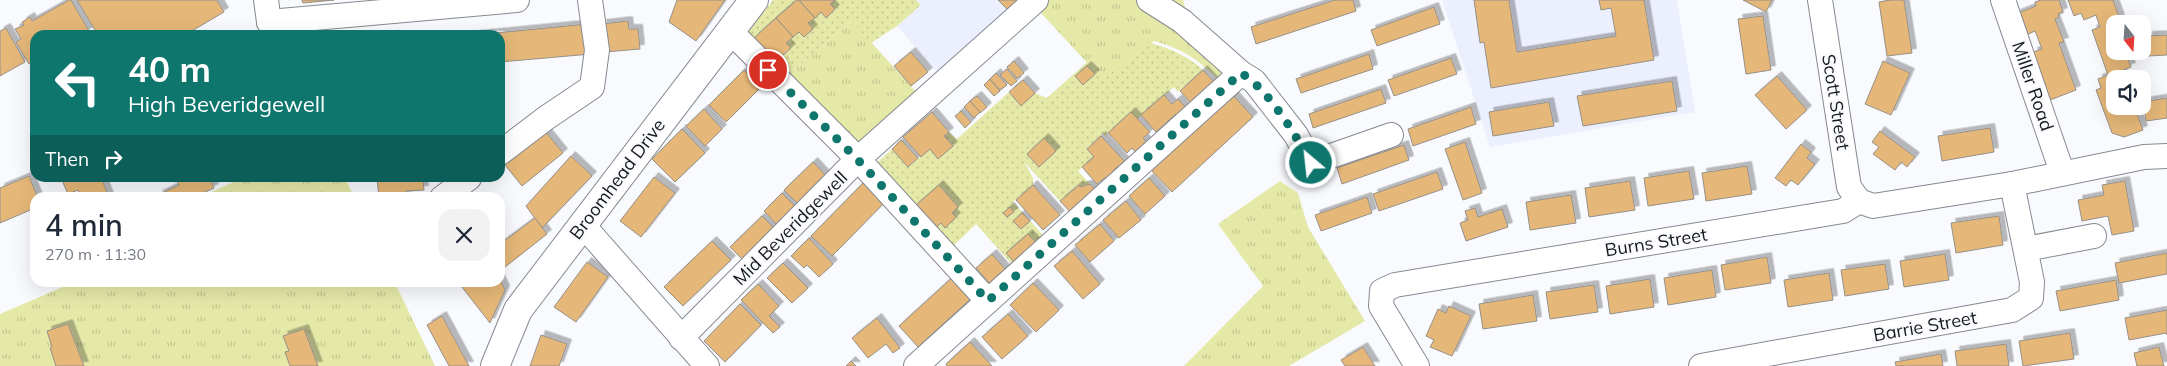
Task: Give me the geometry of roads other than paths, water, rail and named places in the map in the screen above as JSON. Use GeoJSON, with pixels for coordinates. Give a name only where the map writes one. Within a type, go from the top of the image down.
{"type":"FeatureCollection","features":[{"type":"Feature","properties":{"kind":"main road","name":"Broomhead Drive"},"geometry":{"type":"LineString","coordinates":[[495,366],[518,310],[754,0]]}},
{"type":"Feature","properties":{"kind":"street"},"geometry":{"type":"LineString","coordinates":[[264,19],[517,0]]}},
{"type":"Feature","properties":{"kind":"street"},"geometry":{"type":"LineString","coordinates":[[505,150],[546,118],[592,87],[597,50],[590,0]]}},
{"type":"Feature","properties":{"kind":"street","name":"Mid Beveridgewell"},"geometry":{"type":"LineString","coordinates":[[681,338],[858,160],[1036,0]]}},
{"type":"Feature","properties":{"kind":"street"},"geometry":{"type":"LineString","coordinates":[[1149,0],[1182,21],[1241,73],[1254,81],[1296,135],[1311,163],[1391,135]]}},
{"type":"Feature","properties":{"kind":"street","name":"Scott Street"},"geometry":{"type":"LineString","coordinates":[[1820,0],[1849,187],[1859,201]]}},
{"type":"Feature","properties":{"kind":"street","name":"Miller Road"},"geometry":{"type":"LineString","coordinates":[[2003,0],[2062,172]]}},
{"type":"Feature","properties":{"kind":"street"},"geometry":{"type":"LineString","coordinates":[[730,31],[858,160],[988,301]]}},
{"type":"Feature","properties":{"kind":"street"},"geometry":{"type":"LineString","coordinates":[[916,366],[1241,73]]}},
{"type":"Feature","properties":{"kind":"street"},"geometry":{"type":"LineString","coordinates":[[1859,201],[1873,206],[2012,184],[2062,172],[2144,157],[2167,156]]}},
{"type":"Feature","properties":{"kind":"street"},"geometry":{"type":"LineString","coordinates":[[450,192],[464,182]]}},
{"type":"Feature","properties":{"kind":"street","name":"Barrie Street"},"geometry":{"type":"LineString","coordinates":[[1701,366],[2012,310],[2031,298],[2032,282],[2012,184]]}},
{"type":"Feature","properties":{"kind":"street","name":"Burns Street"},"geometry":{"type":"LineString","coordinates":[[1416,366],[1381,306],[1382,291],[1395,285],[1843,211],[1859,201]]}},
{"type":"Feature","properties":{"kind":"street"},"geometry":{"type":"LineString","coordinates":[[582,224],[707,366]]}},
{"type":"Feature","properties":{"kind":"street"},"geometry":{"type":"LineString","coordinates":[[2026,249],[2094,236]]}}]}
